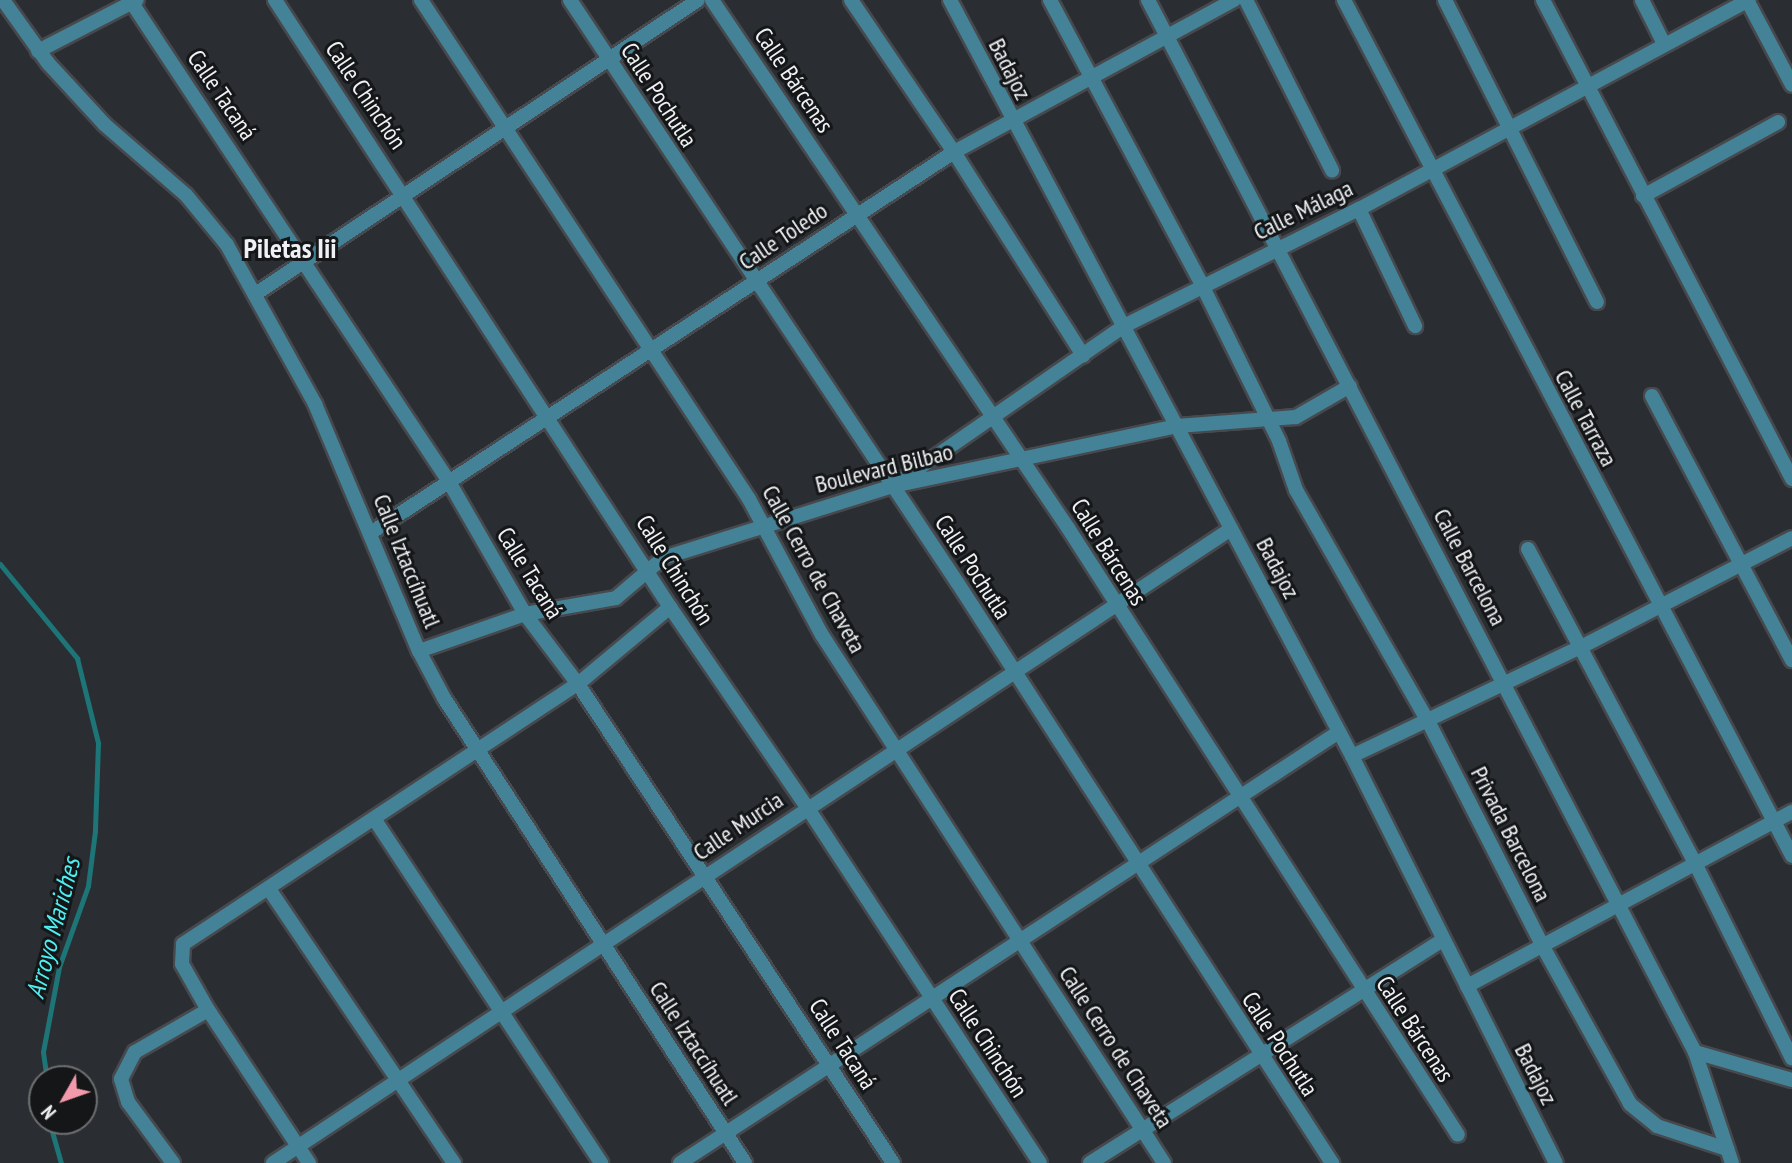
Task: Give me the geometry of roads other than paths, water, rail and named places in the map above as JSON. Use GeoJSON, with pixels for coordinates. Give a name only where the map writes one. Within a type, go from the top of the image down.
{"type":"FeatureCollection","features":[{"type":"Feature","properties":{"kind":"street","name":"Calle Iztaccíhuatl"},"geometry":{"type":"LineString","coordinates":[[2,0],[38,51],[104,124],[212,223],[257,293],[315,404],[372,532],[419,651],[478,753],[745,1163]]}},
{"type":"Feature","properties":{"kind":"street","name":"Calle Chinchón"},"geometry":{"type":"LineString","coordinates":[[275,0],[648,568],[670,607],[807,807],[1040,1163]]}},
{"type":"Feature","properties":{"kind":"street","name":"Calle Cerro de Chaveta"},"geometry":{"type":"LineString","coordinates":[[421,0],[764,524],[822,635],[1164,1163]]}},
{"type":"Feature","properties":{"kind":"street","name":"Calle Pochutla"},"geometry":{"type":"LineString","coordinates":[[570,0],[893,486],[1332,1163]]}},
{"type":"Feature","properties":{"kind":"street"},"geometry":{"type":"LineString","coordinates":[[257,293],[698,0]]}},
{"type":"Feature","properties":{"kind":"street","name":"Calle Bárcenas"},"geometry":{"type":"LineString","coordinates":[[712,0],[1022,458],[1242,798],[1361,989],[1458,1135]]}},
{"type":"Feature","properties":{"kind":"street"},"geometry":{"type":"LineString","coordinates":[[851,0],[954,152],[1083,355]]}},
{"type":"Feature","properties":{"kind":"street","name":"Badajoz"},"geometry":{"type":"LineString","coordinates":[[950,0],[1010,119],[1352,756],[1556,1163]]}},
{"type":"Feature","properties":{"kind":"street"},"geometry":{"type":"LineString","coordinates":[[1050,0],[1202,285],[1266,418]]}},
{"type":"Feature","properties":{"kind":"street","name":"Calle Barcelona"},"geometry":{"type":"LineString","coordinates":[[1148,0],[1279,247],[1695,1052],[1729,1156]]}},
{"type":"Feature","properties":{"kind":"street","name":"Calle Toledo"},"geometry":{"type":"LineString","coordinates":[[372,532],[448,480],[652,352],[954,152],[1089,76],[1234,0]]}},
{"type":"Feature","properties":{"kind":"street"},"geometry":{"type":"LineString","coordinates":[[1245,0],[1332,170]]}},
{"type":"Feature","properties":{"kind":"street","name":"Calle Tarraza"},"geometry":{"type":"LineString","coordinates":[[1345,0],[1792,856]]}},
{"type":"Feature","properties":{"kind":"street"},"geometry":{"type":"LineString","coordinates":[[1445,0],[1511,125],[1597,302]]}},
{"type":"Feature","properties":{"kind":"street"},"geometry":{"type":"LineString","coordinates":[[1543,0],[1792,480]]}},
{"type":"Feature","properties":{"kind":"street"},"geometry":{"type":"LineString","coordinates":[[1642,0],[1664,44]]}},
{"type":"Feature","properties":{"kind":"street"},"geometry":{"type":"LineString","coordinates":[[1747,0],[1792,86]]}},
{"type":"Feature","properties":{"kind":"street","name":"Calle Málaga"},"geometry":{"type":"LineString","coordinates":[[893,486],[1124,327],[1202,285],[1359,209],[1588,83],[1747,0]]}},
{"type":"Feature","properties":{"kind":"street"},"geometry":{"type":"LineString","coordinates":[[0,13],[38,51],[135,1]]}},
{"type":"Feature","properties":{"kind":"street","name":"Calle Tacaná"},"geometry":{"type":"LineString","coordinates":[[135,1],[448,480],[525,614],[578,684],[894,1163]]}},
{"type":"Feature","properties":{"kind":"street"},"geometry":{"type":"LineString","coordinates":[[1643,196],[1778,122]]}},
{"type":"Feature","properties":{"kind":"street"},"geometry":{"type":"LineString","coordinates":[[1359,209],[1415,326]]}},
{"type":"Feature","properties":{"kind":"street","name":"Boulevard Bilbao"},"geometry":{"type":"LineString","coordinates":[[419,651],[525,614],[616,598],[639,582],[648,568],[663,558],[764,524],[893,486],[1177,426],[1296,417],[1350,386]]}},
{"type":"Feature","properties":{"kind":"street"},"geometry":{"type":"LineString","coordinates":[[1652,396],[1792,660]]}},
{"type":"Feature","properties":{"kind":"street","name":"Privada Barcelona"},"geometry":{"type":"LineString","coordinates":[[1266,418],[1296,490],[1428,721],[1542,945],[1638,1114],[1657,1126],[1729,1156]]}},
{"type":"Feature","properties":{"kind":"street","name":"Calle Murcia"},"geometry":{"type":"LineString","coordinates":[[273,1163],[1013,670],[1231,529]]}},
{"type":"Feature","properties":{"kind":"street"},"geometry":{"type":"LineString","coordinates":[[1352,756],[1581,647],[1792,538]]}},
{"type":"Feature","properties":{"kind":"street"},"geometry":{"type":"LineString","coordinates":[[1528,549],[1695,863],[1792,1058]]}},
{"type":"Feature","properties":{"kind":"street"},"geometry":{"type":"LineString","coordinates":[[309,1163],[208,1010],[182,964],[183,944],[478,753],[578,684],[670,607]]}},
{"type":"Feature","properties":{"kind":"street"},"geometry":{"type":"LineString","coordinates":[[680,1163],[1021,943],[1339,732]]}},
{"type":"Feature","properties":{"kind":"street"},"geometry":{"type":"LineString","coordinates":[[1467,986],[1792,812]]}},
{"type":"Feature","properties":{"kind":"street"},"geometry":{"type":"LineString","coordinates":[[375,820],[601,1163]]}},
{"type":"Feature","properties":{"kind":"street"},"geometry":{"type":"LineString","coordinates":[[269,889],[454,1163]]}},
{"type":"Feature","properties":{"kind":"street"},"geometry":{"type":"LineString","coordinates":[[1090,1163],[1261,1056],[1361,989],[1443,940]]}},
{"type":"Feature","properties":{"kind":"street"},"geometry":{"type":"LineString","coordinates":[[173,1163],[123,1091],[124,1066],[135,1052],[208,1010]]}},
{"type":"Feature","properties":{"kind":"street"},"geometry":{"type":"LineString","coordinates":[[1695,1052],[1792,1080]]}},
{"type":"Feature","properties":{"kind":"waterway","name":"Arroyo Mariches"},"geometry":{"type":"LineString","coordinates":[[0,564],[77,658],[98,743],[95,831],[88,886],[59,967],[43,1052],[45,1065]]}},
{"type":"Feature","properties":{"kind":"waterway","name":"Arroyo Mariches"},"geometry":{"type":"LineString","coordinates":[[53,1135],[61,1163]]}},
{"type":"Feature","properties":{"kind":"district","name":"Piletas Iii"},"geometry":{"type":"Point","coordinates":[290,248]}}]}
